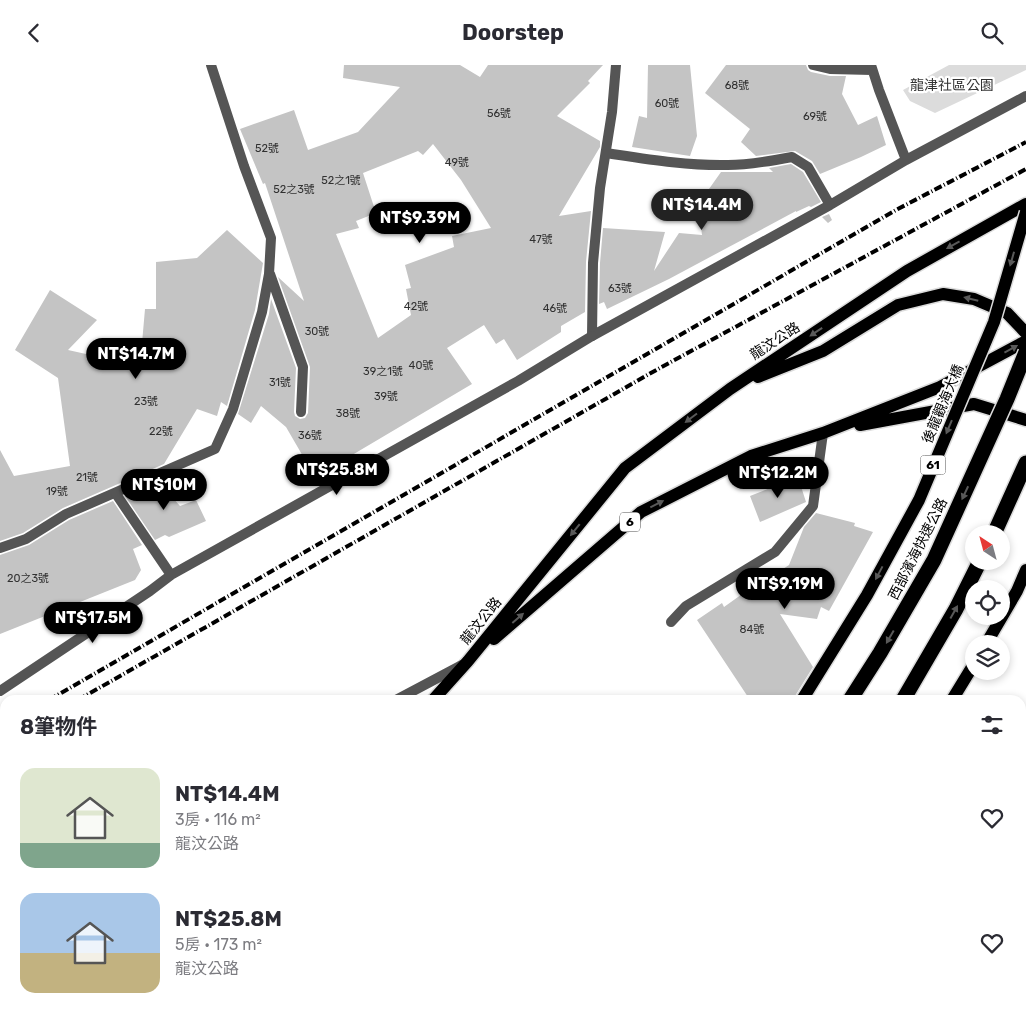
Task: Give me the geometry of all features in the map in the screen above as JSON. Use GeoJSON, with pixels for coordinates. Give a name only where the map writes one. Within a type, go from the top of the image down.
{"type":"FeatureCollection","features":[{"type":"Feature","properties":{"kind":"highway","name":"西部濱海快速公路"},"geometry":{"type":"LineString","coordinates":[[853,695],[885,645],[934,560],[1008,399],[1026,352]]}},
{"type":"Feature","properties":{"kind":"highway"},"geometry":{"type":"LineString","coordinates":[[998,525],[1026,463]]}},
{"type":"Feature","properties":{"kind":"highway"},"geometry":{"type":"LineString","coordinates":[[906,695],[956,609],[976,570]]}},
{"type":"Feature","properties":{"kind":"main road","name":"龍汶公路"},"geometry":{"type":"LineString","coordinates":[[468,661],[625,469],[730,389],[906,271],[1026,204]]}},
{"type":"Feature","properties":{"kind":"main road","name":"後龍觀海大橋"},"geometry":{"type":"LineString","coordinates":[[805,695],[867,595],[919,500],[994,322],[1026,212]]}},
{"type":"Feature","properties":{"kind":"main road"},"geometry":{"type":"LineString","coordinates":[[730,389],[823,351],[898,305],[943,294],[974,299],[1007,313],[1026,333]]}},
{"type":"Feature","properties":{"kind":"main road","name":"龍汶公路"},"geometry":{"type":"LineString","coordinates":[[468,661],[641,512],[751,456],[823,433],[940,387],[1026,341]]}},
{"type":"Feature","properties":{"kind":"main road"},"geometry":{"type":"LineString","coordinates":[[823,433],[974,404],[1026,420]]}},
{"type":"Feature","properties":{"kind":"main road"},"geometry":{"type":"LineString","coordinates":[[991,635],[1017,591],[1026,570]]}},
{"type":"Feature","properties":{"kind":"main road"},"geometry":{"type":"LineString","coordinates":[[437,695],[468,661]]}},
{"type":"Feature","properties":{"kind":"main road"},"geometry":{"type":"LineString","coordinates":[[444,695],[468,661]]}},
{"type":"Feature","properties":{"kind":"main road"},"geometry":{"type":"LineString","coordinates":[[955,695],[965,679]]}},
{"type":"Feature","properties":{"kind":"street"},"geometry":{"type":"LineString","coordinates":[[0,548],[26,539],[66,514],[116,494],[215,449],[233,409],[262,313],[269,273],[271,237],[244,166],[211,65]]}},
{"type":"Feature","properties":{"kind":"street"},"geometry":{"type":"LineString","coordinates":[[592,336],[593,263],[600,188],[612,112],[616,65]]}},
{"type":"Feature","properties":{"kind":"street"},"geometry":{"type":"LineString","coordinates":[[813,65],[830,69],[871,67],[906,160]]}},
{"type":"Feature","properties":{"kind":"street"},"geometry":{"type":"LineString","coordinates":[[0,691],[150,591],[170,575],[518,381],[592,336],[830,205],[906,160],[1026,96]]}},
{"type":"Feature","properties":{"kind":"street"},"geometry":{"type":"LineString","coordinates":[[606,153],[671,163],[728,165],[766,162],[792,157],[808,167],[830,205]]}},
{"type":"Feature","properties":{"kind":"street"},"geometry":{"type":"LineString","coordinates":[[269,273],[303,367],[301,412]]}},
{"type":"Feature","properties":{"kind":"street"},"geometry":{"type":"LineString","coordinates":[[671,622],[686,606],[775,552],[813,506],[823,433]]}},
{"type":"Feature","properties":{"kind":"street"},"geometry":{"type":"LineString","coordinates":[[116,494],[170,575]]}},
{"type":"Feature","properties":{"kind":"street"},"geometry":{"type":"LineString","coordinates":[[405,695],[468,661]]}},
{"type":"Feature","properties":{"kind":"green space","name":"龍津社區公園"},"geometry":{"type":"Polygon","coordinates":[[[949,65],[1026,65],[1026,70],[935,113],[910,101],[903,90],[949,65]]]}},
{"type":"Feature","properties":{"kind":"building"},"geometry":{"type":"Polygon","coordinates":[[[344,65],[460,65],[480,77],[488,65],[603,65],[588,81],[590,83],[557,116],[600,141],[600,147],[559,216],[591,211],[586,262],[585,312],[561,326],[561,332],[517,360],[504,339],[496,344],[484,325],[447,348],[472,384],[315,477],[286,427],[261,406],[251,423],[238,414],[269,314],[271,299],[296,368],[294,412],[295,416],[300,419],[305,418],[308,413],[310,367],[278,277],[304,301],[265,183],[263,184],[240,129],[294,110],[308,150],[358,132],[400,87],[343,78],[344,65]],[[433,144],[423,155],[418,151],[363,173],[376,213],[356,221],[359,228],[336,234],[378,338],[411,315],[406,289],[411,288],[405,265],[454,247],[452,236],[491,228],[461,180],[433,144]]]}},
{"type":"Feature","properties":{"kind":"building"},"geometry":{"type":"Polygon","coordinates":[[[648,65],[690,65],[697,136],[690,156],[632,147],[639,116],[647,118],[648,65]]]}},
{"type":"Feature","properties":{"kind":"building"},"geometry":{"type":"Polygon","coordinates":[[[726,65],[806,65],[811,72],[830,76],[846,76],[842,94],[858,125],[877,116],[886,145],[820,174],[812,161],[795,151],[756,156],[741,142],[750,129],[705,93],[726,65]]]}},
{"type":"Feature","properties":{"kind":"building"},"geometry":{"type":"Polygon","coordinates":[[[791,164],[803,172],[821,202],[796,211],[669,279],[607,309],[604,302],[599,304],[603,228],[665,232],[654,271],[679,233],[702,235],[700,219],[707,218],[704,196],[721,172],[773,172],[769,168],[791,164]]]}},
{"type":"Feature","properties":{"kind":"building"},"geometry":{"type":"Polygon","coordinates":[[[829,214],[832,220],[828,223],[822,217],[829,214]]]}},
{"type":"Feature","properties":{"kind":"building"},"geometry":{"type":"Polygon","coordinates":[[[227,230],[263,263],[255,310],[227,406],[221,402],[217,416],[197,409],[164,464],[63,508],[23,533],[0,541],[0,450],[14,476],[70,466],[58,378],[15,350],[50,290],[97,320],[68,350],[140,366],[145,309],[156,309],[156,262],[197,258],[227,230]]]}},
{"type":"Feature","properties":{"kind":"building"},"geometry":{"type":"Polygon","coordinates":[[[798,477],[806,502],[760,522],[750,496],[798,477]]]}},
{"type":"Feature","properties":{"kind":"building"},"geometry":{"type":"Polygon","coordinates":[[[158,481],[180,506],[196,500],[206,521],[169,537],[165,535],[155,540],[125,496],[158,481]]]}},
{"type":"Feature","properties":{"kind":"building"},"geometry":{"type":"Polygon","coordinates":[[[113,501],[142,545],[133,549],[141,570],[135,580],[0,634],[0,555],[29,545],[69,520],[113,501]]]}},
{"type":"Feature","properties":{"kind":"building"},"geometry":{"type":"Polygon","coordinates":[[[816,513],[855,523],[854,526],[873,532],[829,611],[821,607],[817,619],[780,614],[813,667],[796,695],[747,695],[697,620],[722,603],[724,607],[759,582],[760,584],[789,565],[804,527],[816,513]]]}},
{"type":"Feature","properties":{"kind":"railway"},"geometry":{"type":"LineString","coordinates":[[58,695],[896,210],[1026,142]]}},
{"type":"Feature","properties":{"kind":"railway"},"geometry":{"type":"LineString","coordinates":[[87,695],[658,369],[1026,169]]}}]}
